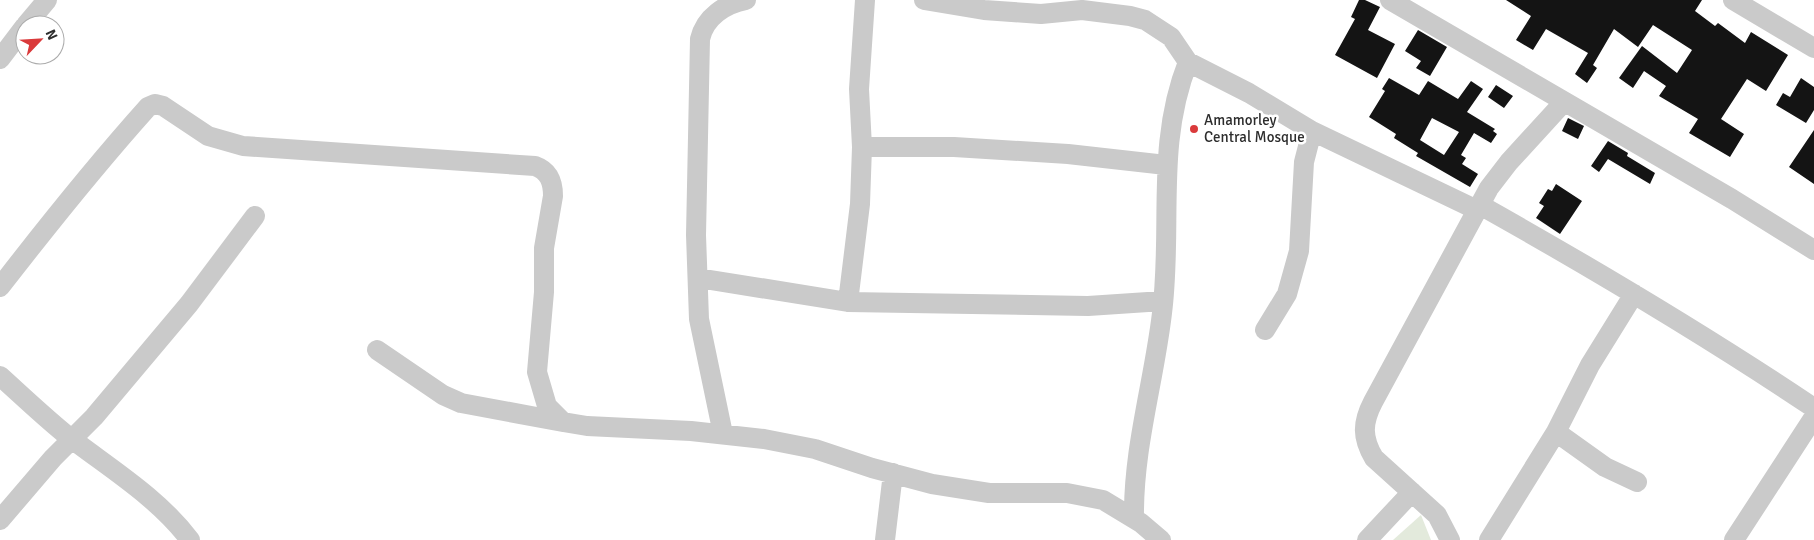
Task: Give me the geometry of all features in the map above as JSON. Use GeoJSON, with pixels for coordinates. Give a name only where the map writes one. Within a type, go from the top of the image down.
{"type":"FeatureCollection","features":[{"type":"Feature","properties":{"kind":"street"},"geometry":{"type":"LineString","coordinates":[[34,15],[47,0]]}},
{"type":"Feature","properties":{"kind":"street"},"geometry":{"type":"LineString","coordinates":[[723,434],[699,319],[696,235],[700,39],[702,29],[720,10],[734,2],[746,0]]}},
{"type":"Feature","properties":{"kind":"street"},"geometry":{"type":"LineString","coordinates":[[848,302],[860,204],[862,147],[859,88],[865,0]]}},
{"type":"Feature","properties":{"kind":"street"},"geometry":{"type":"LineString","coordinates":[[924,0],[984,10],[1042,14],[1082,5],[1145,20],[1171,37],[1188,62],[1250,93],[1312,131],[1478,208],[1634,294],[1718,345],[1814,408]]}},
{"type":"Feature","properties":{"kind":"street"},"geometry":{"type":"LineString","coordinates":[[1390,0],[1563,103],[1732,199],[1814,250]]}},
{"type":"Feature","properties":{"kind":"street"},"geometry":{"type":"LineString","coordinates":[[1733,0],[1814,48]]}},
{"type":"Feature","properties":{"kind":"street"},"geometry":{"type":"LineString","coordinates":[[0,60],[15,39]]}},
{"type":"Feature","properties":{"kind":"street"},"geometry":{"type":"LineString","coordinates":[[1134,518],[1134,483],[1138,449],[1158,344],[1163,301],[1166,164],[1172,114],[1179,85],[1188,62]]}},
{"type":"Feature","properties":{"kind":"street"},"geometry":{"type":"LineString","coordinates":[[1450,540],[1438,515],[1374,458],[1367,446],[1363,425],[1372,402],[1478,208],[1509,162],[1563,103]]}},
{"type":"Feature","properties":{"kind":"street"},"geometry":{"type":"LineString","coordinates":[[0,287],[70,196],[113,145],[148,107],[155,104],[163,106],[208,136],[243,146],[535,166],[547,174],[553,188],[544,248],[544,292],[537,372],[547,406],[563,422]]}},
{"type":"Feature","properties":{"kind":"street"},"geometry":{"type":"LineString","coordinates":[[1265,330],[1287,294],[1299,251],[1304,162],[1312,131]]}},
{"type":"Feature","properties":{"kind":"street"},"geometry":{"type":"LineString","coordinates":[[862,147],[954,146],[1068,154],[1166,164]]}},
{"type":"Feature","properties":{"kind":"street"},"geometry":{"type":"LineString","coordinates":[[0,520],[53,458],[73,439],[189,304],[255,216]]}},
{"type":"Feature","properties":{"kind":"street"},"geometry":{"type":"LineString","coordinates":[[698,278],[848,302],[1088,306],[1163,301]]}},
{"type":"Feature","properties":{"kind":"street"},"geometry":{"type":"LineString","coordinates":[[1489,540],[1556,432],[1590,365],[1634,294]]}},
{"type":"Feature","properties":{"kind":"street"},"geometry":{"type":"LineString","coordinates":[[377,350],[443,395],[461,403],[587,426],[723,434],[815,449],[893,474],[932,484],[989,494],[1068,493],[1103,500],[1134,518],[1161,540]]}},
{"type":"Feature","properties":{"kind":"street"},"geometry":{"type":"LineString","coordinates":[[0,376],[73,439],[157,506],[190,540]]}},
{"type":"Feature","properties":{"kind":"street"},"geometry":{"type":"LineString","coordinates":[[1734,540],[1814,416]]}},
{"type":"Feature","properties":{"kind":"street"},"geometry":{"type":"LineString","coordinates":[[1556,432],[1605,467],[1637,482]]}},
{"type":"Feature","properties":{"kind":"street"},"geometry":{"type":"LineString","coordinates":[[885,540],[893,474]]}},
{"type":"Feature","properties":{"kind":"street"},"geometry":{"type":"LineString","coordinates":[[1367,540],[1412,492]]}},
{"type":"Feature","properties":{"kind":"shaded area"},"geometry":{"type":"Polygon","coordinates":[[[1421,515],[1431,540],[1393,540],[1421,515]]]}},
{"type":"Feature","properties":{"kind":"building"},"geometry":{"type":"Polygon","coordinates":[[[1359,0],[1365,0],[1380,7],[1368,30],[1395,44],[1377,78],[1335,55],[1355,19],[1351,17],[1359,0]]]}},
{"type":"Feature","properties":{"kind":"building"},"geometry":{"type":"Polygon","coordinates":[[[1506,0],[1702,0],[1695,11],[1715,26],[1718,23],[1745,43],[1751,32],[1788,55],[1766,91],[1747,79],[1721,119],[1744,134],[1730,157],[1689,133],[1698,119],[1659,96],[1666,86],[1644,71],[1633,88],[1619,78],[1642,46],[1677,73],[1692,50],[1653,25],[1638,47],[1614,29],[1593,65],[1597,68],[1587,83],[1575,74],[1588,53],[1546,29],[1533,50],[1516,40],[1531,16],[1506,0]]]}},
{"type":"Feature","properties":{"kind":"building"},"geometry":{"type":"Polygon","coordinates":[[[1418,30],[1447,47],[1430,76],[1416,68],[1421,61],[1405,51],[1418,30]]]}},
{"type":"Feature","properties":{"kind":"building"},"geometry":{"type":"Polygon","coordinates":[[[1389,78],[1419,95],[1428,81],[1458,99],[1471,81],[1483,89],[1467,112],[1495,129],[1493,131],[1497,134],[1491,143],[1474,133],[1461,155],[1466,158],[1462,164],[1478,174],[1470,187],[1416,156],[1418,153],[1394,138],[1396,134],[1369,117],[1385,91],[1382,89],[1389,78]],[[1432,118],[1420,140],[1444,155],[1459,132],[1432,118]]]}},
{"type":"Feature","properties":{"kind":"building"},"geometry":{"type":"Polygon","coordinates":[[[1801,78],[1814,87],[1814,110],[1806,123],[1776,105],[1783,93],[1790,97],[1801,78]]]}},
{"type":"Feature","properties":{"kind":"building"},"geometry":{"type":"Polygon","coordinates":[[[1496,85],[1513,96],[1504,108],[1488,97],[1496,85]]]}},
{"type":"Feature","properties":{"kind":"building"},"geometry":{"type":"Polygon","coordinates":[[[1568,118],[1584,126],[1578,139],[1562,131],[1568,118]]]}},
{"type":"Feature","properties":{"kind":"building"},"geometry":{"type":"Polygon","coordinates":[[[1814,130],[1814,184],[1789,167],[1814,130]]]}},
{"type":"Feature","properties":{"kind":"building"},"geometry":{"type":"Polygon","coordinates":[[[1608,141],[1628,153],[1627,156],[1655,173],[1650,184],[1608,159],[1599,172],[1591,166],[1608,141]]]}},
{"type":"Feature","properties":{"kind":"building"},"geometry":{"type":"Polygon","coordinates":[[[1556,184],[1582,201],[1560,234],[1536,218],[1544,206],[1539,203],[1548,189],[1552,191],[1556,184]]]}},
{"type":"Feature","properties":{"kind":"place","name":"Amamorley Central Mosque"},"geometry":{"type":"Point","coordinates":[1194,129]}}]}
